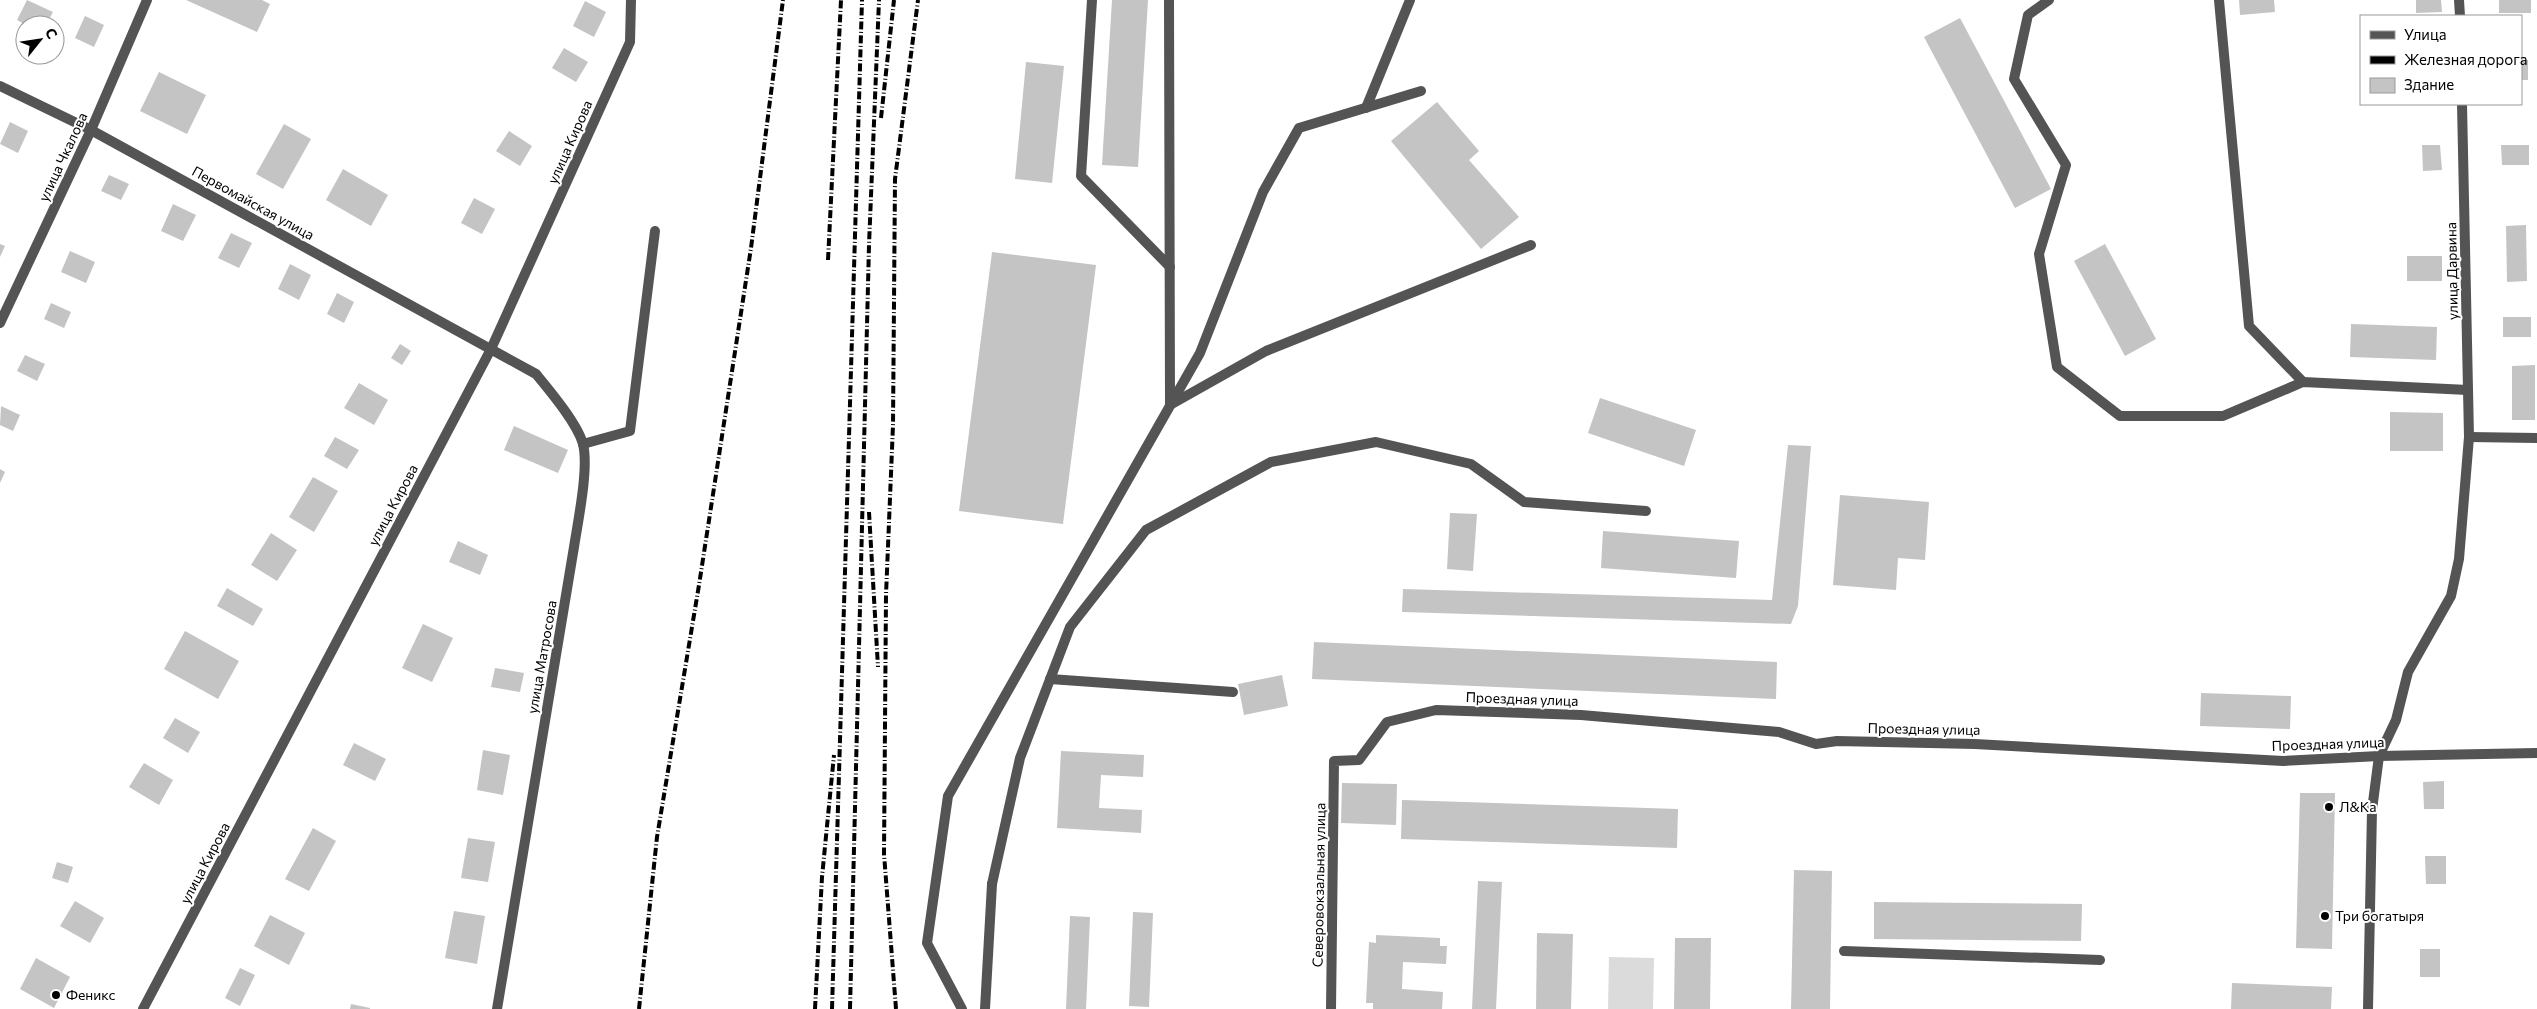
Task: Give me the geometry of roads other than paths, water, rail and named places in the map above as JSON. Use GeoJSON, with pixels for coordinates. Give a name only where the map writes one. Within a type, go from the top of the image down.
{"type":"FeatureCollection","features":[{"type":"Feature","properties":{"kind":"street","name":"улица Чкалова"},"geometry":{"type":"LineString","coordinates":[[0,323],[92,130],[148,0]]}},
{"type":"Feature","properties":{"kind":"street","name":"улица Кирова"},"geometry":{"type":"LineString","coordinates":[[143,1009],[491,348],[630,42],[631,0]]}},
{"type":"Feature","properties":{"kind":"street"},"geometry":{"type":"LineString","coordinates":[[1092,0],[1081,176],[1170,267]]}},
{"type":"Feature","properties":{"kind":"street"},"geometry":{"type":"LineString","coordinates":[[1169,0],[1170,406]]}},
{"type":"Feature","properties":{"kind":"street"},"geometry":{"type":"LineString","coordinates":[[1366,108],[1410,0]]}},
{"type":"Feature","properties":{"kind":"street"},"geometry":{"type":"LineString","coordinates":[[2049,0],[2028,15],[2014,79],[2066,165],[2038,254],[2057,367],[2120,416],[2223,416],[2303,382],[2468,390]]}},
{"type":"Feature","properties":{"kind":"street"},"geometry":{"type":"LineString","coordinates":[[2219,0],[2249,326],[2303,382]]}},
{"type":"Feature","properties":{"kind":"street"},"geometry":{"type":"LineString","coordinates":[[2460,0],[2460,15]]}},
{"type":"Feature","properties":{"kind":"street","name":"Первомайская улица"},"geometry":{"type":"LineString","coordinates":[[0,86],[92,130],[491,348]]}},
{"type":"Feature","properties":{"kind":"street"},"geometry":{"type":"LineString","coordinates":[[962,1009],[927,943],[948,796],[1200,354],[1263,192],[1299,128],[1421,91]]}},
{"type":"Feature","properties":{"kind":"street","name":"улица Дарвина"},"geometry":{"type":"LineString","coordinates":[[2368,1009],[2372,810],[2379,756],[2396,720],[2408,672],[2451,596],[2459,559],[2469,437],[2462,105]]}},
{"type":"Feature","properties":{"kind":"street"},"geometry":{"type":"LineString","coordinates":[[583,444],[630,431],[655,231]]}},
{"type":"Feature","properties":{"kind":"street"},"geometry":{"type":"LineString","coordinates":[[1170,406],[1266,351],[1530,245]]}},
{"type":"Feature","properties":{"kind":"street","name":"улица Матросова"},"geometry":{"type":"LineString","coordinates":[[491,348],[536,374],[562,406],[583,444],[583,483],[574,547],[497,1009]]}},
{"type":"Feature","properties":{"kind":"street"},"geometry":{"type":"LineString","coordinates":[[2469,437],[2537,438]]}},
{"type":"Feature","properties":{"kind":"street"},"geometry":{"type":"LineString","coordinates":[[984,1009],[992,884],[1020,758],[1070,627],[1146,530],[1271,462],[1376,442],[1471,464],[1524,502],[1646,510]]}},
{"type":"Feature","properties":{"kind":"street"},"geometry":{"type":"LineString","coordinates":[[1050,679],[1233,692]]}},
{"type":"Feature","properties":{"kind":"street","name":"Проездная улица"},"geometry":{"type":"LineString","coordinates":[[1334,761],[1360,760],[1387,722],[1436,710],[1581,715],[1780,732],[1816,744],[1837,741],[1975,744],[2283,762],[2379,756],[2537,753]]}},
{"type":"Feature","properties":{"kind":"street","name":"Северовокзальная улица"},"geometry":{"type":"LineString","coordinates":[[1331,1009],[1334,761]]}},
{"type":"Feature","properties":{"kind":"street"},"geometry":{"type":"LineString","coordinates":[[1844,951],[2100,960]]}},
{"type":"Feature","properties":{"kind":"railway"},"geometry":{"type":"LineString","coordinates":[[639,1009],[657,837],[699,585],[751,248],[783,0]]}},
{"type":"Feature","properties":{"kind":"railway"},"geometry":{"type":"LineString","coordinates":[[828,260],[841,0]]}},
{"type":"Feature","properties":{"kind":"railway"},"geometry":{"type":"LineString","coordinates":[[832,1009],[862,0]]}},
{"type":"Feature","properties":{"kind":"railway"},"geometry":{"type":"LineString","coordinates":[[850,1009],[869,245],[879,0]]}},
{"type":"Feature","properties":{"kind":"railway"},"geometry":{"type":"LineString","coordinates":[[881,118],[894,0]]}},
{"type":"Feature","properties":{"kind":"railway"},"geometry":{"type":"LineString","coordinates":[[896,1009],[884,854],[886,595],[893,425],[895,179],[918,0]]}},
{"type":"Feature","properties":{"kind":"railway"},"geometry":{"type":"LineString","coordinates":[[869,512],[878,667]]}},
{"type":"Feature","properties":{"kind":"railway"},"geometry":{"type":"LineString","coordinates":[[815,1009],[822,877],[834,755]]}},
{"type":"Feature","properties":{"kind":"place","name":"Л&Ка"},"geometry":{"type":"Point","coordinates":[2329,807]}},
{"type":"Feature","properties":{"kind":"place","name":"Три богатыря"},"geometry":{"type":"Point","coordinates":[2325,916]}},
{"type":"Feature","properties":{"kind":"place","name":"Феникс"},"geometry":{"type":"Point","coordinates":[56,995]}}]}
